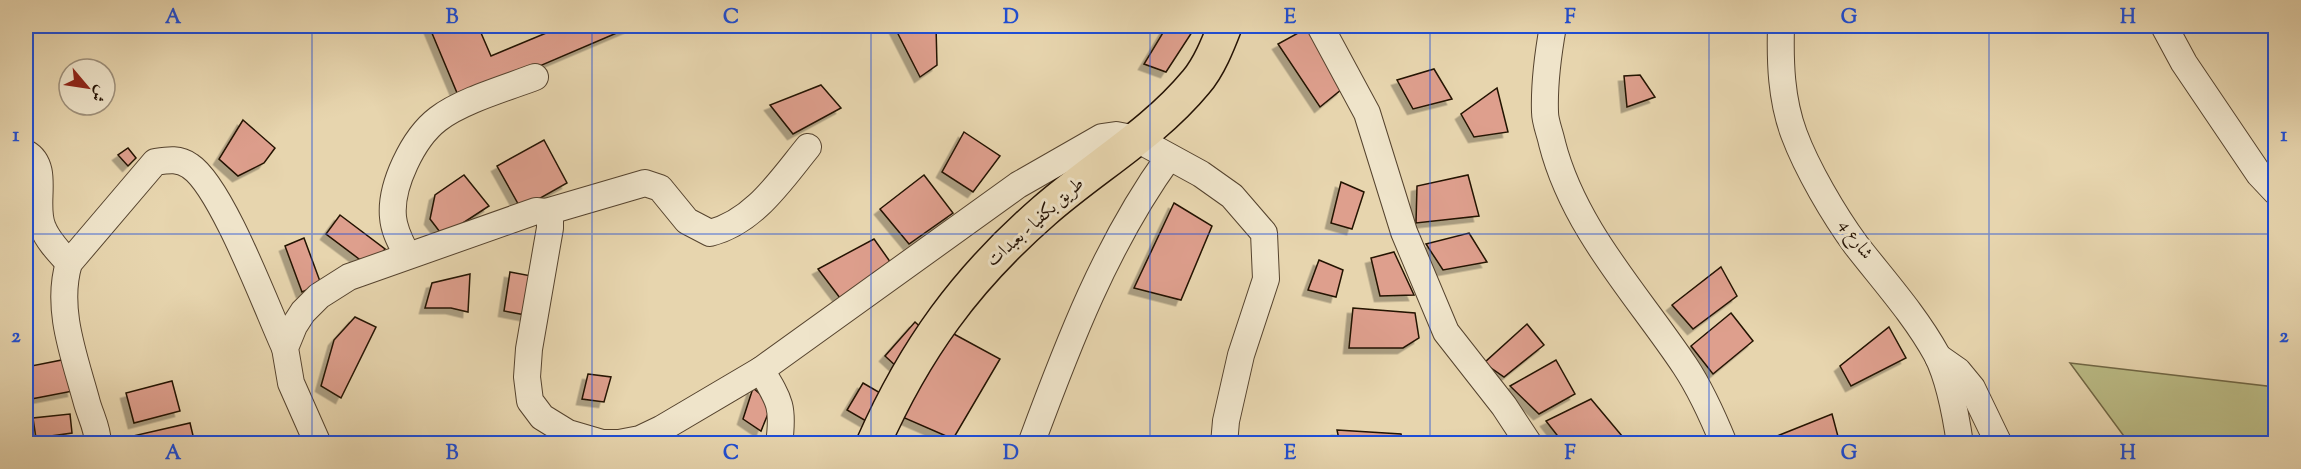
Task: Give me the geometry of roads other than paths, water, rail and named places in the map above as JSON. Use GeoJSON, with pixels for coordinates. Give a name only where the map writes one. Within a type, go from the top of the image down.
{"type":"FeatureCollection","features":[{"type":"Feature","properties":{"kind":"main road","name":"طريق بكفيا - بعبدات"},"geometry":{"type":"LineString","coordinates":[[873,444],[923,347],[969,285],[1045,210],[1168,112],[1197,81],[1225,26]]}},
{"type":"Feature","properties":{"kind":"street"},"geometry":{"type":"LineString","coordinates":[[1320,26],[1367,113],[1404,232],[1446,332],[1504,406],[1529,444]]}},
{"type":"Feature","properties":{"kind":"street"},"geometry":{"type":"LineString","coordinates":[[1553,26],[1546,61],[1545,114],[1560,169],[1585,222],[1623,282],[1685,367],[1710,412],[1724,444]]}},
{"type":"Feature","properties":{"kind":"street","name":"شارع 4"},"geometry":{"type":"LineString","coordinates":[[1781,26],[1782,90],[1793,132],[1808,168],[1854,243],[1912,316],[1938,357],[1955,411],[1960,444]]}},
{"type":"Feature","properties":{"kind":"street"},"geometry":{"type":"LineString","coordinates":[[2164,26],[2184,63],[2259,174],[2276,192]]}},
{"type":"Feature","properties":{"kind":"street"},"geometry":{"type":"LineString","coordinates":[[407,255],[398,238],[393,216],[394,198],[407,157],[437,119],[468,103],[535,76]]}},
{"type":"Feature","properties":{"kind":"street"},"geometry":{"type":"LineString","coordinates":[[546,212],[550,221],[549,247],[529,349],[527,377],[530,401],[542,417],[556,427],[577,436],[602,442],[620,443],[640,439],[761,370],[1018,185],[1102,137],[1116,135],[1137,139],[1201,174],[1232,196],[1264,233],[1266,279],[1240,355],[1226,421],[1224,444]]}},
{"type":"Feature","properties":{"kind":"street"},"geometry":{"type":"LineString","coordinates":[[285,348],[303,312],[319,296],[349,277],[536,211],[546,212],[645,183],[660,188],[687,221],[710,233],[723,230],[745,217],[770,194],[808,147]]}},
{"type":"Feature","properties":{"kind":"street"},"geometry":{"type":"LineString","coordinates":[[26,153],[35,158],[39,171],[42,228],[69,263]]}},
{"type":"Feature","properties":{"kind":"street"},"geometry":{"type":"LineString","coordinates":[[1031,444],[1095,281],[1145,190],[1168,157]]}},
{"type":"Feature","properties":{"kind":"street"},"geometry":{"type":"LineString","coordinates":[[98,444],[63,310],[63,282],[69,263],[155,162],[174,160],[184,162],[200,173],[214,195],[285,348],[291,383],[318,444]]}},
{"type":"Feature","properties":{"kind":"street"},"geometry":{"type":"LineString","coordinates":[[1938,357],[1958,371],[1972,388],[1998,444]]}},
{"type":"Feature","properties":{"kind":"street"},"geometry":{"type":"LineString","coordinates":[[761,370],[779,399],[782,423],[779,444]]}}]}
